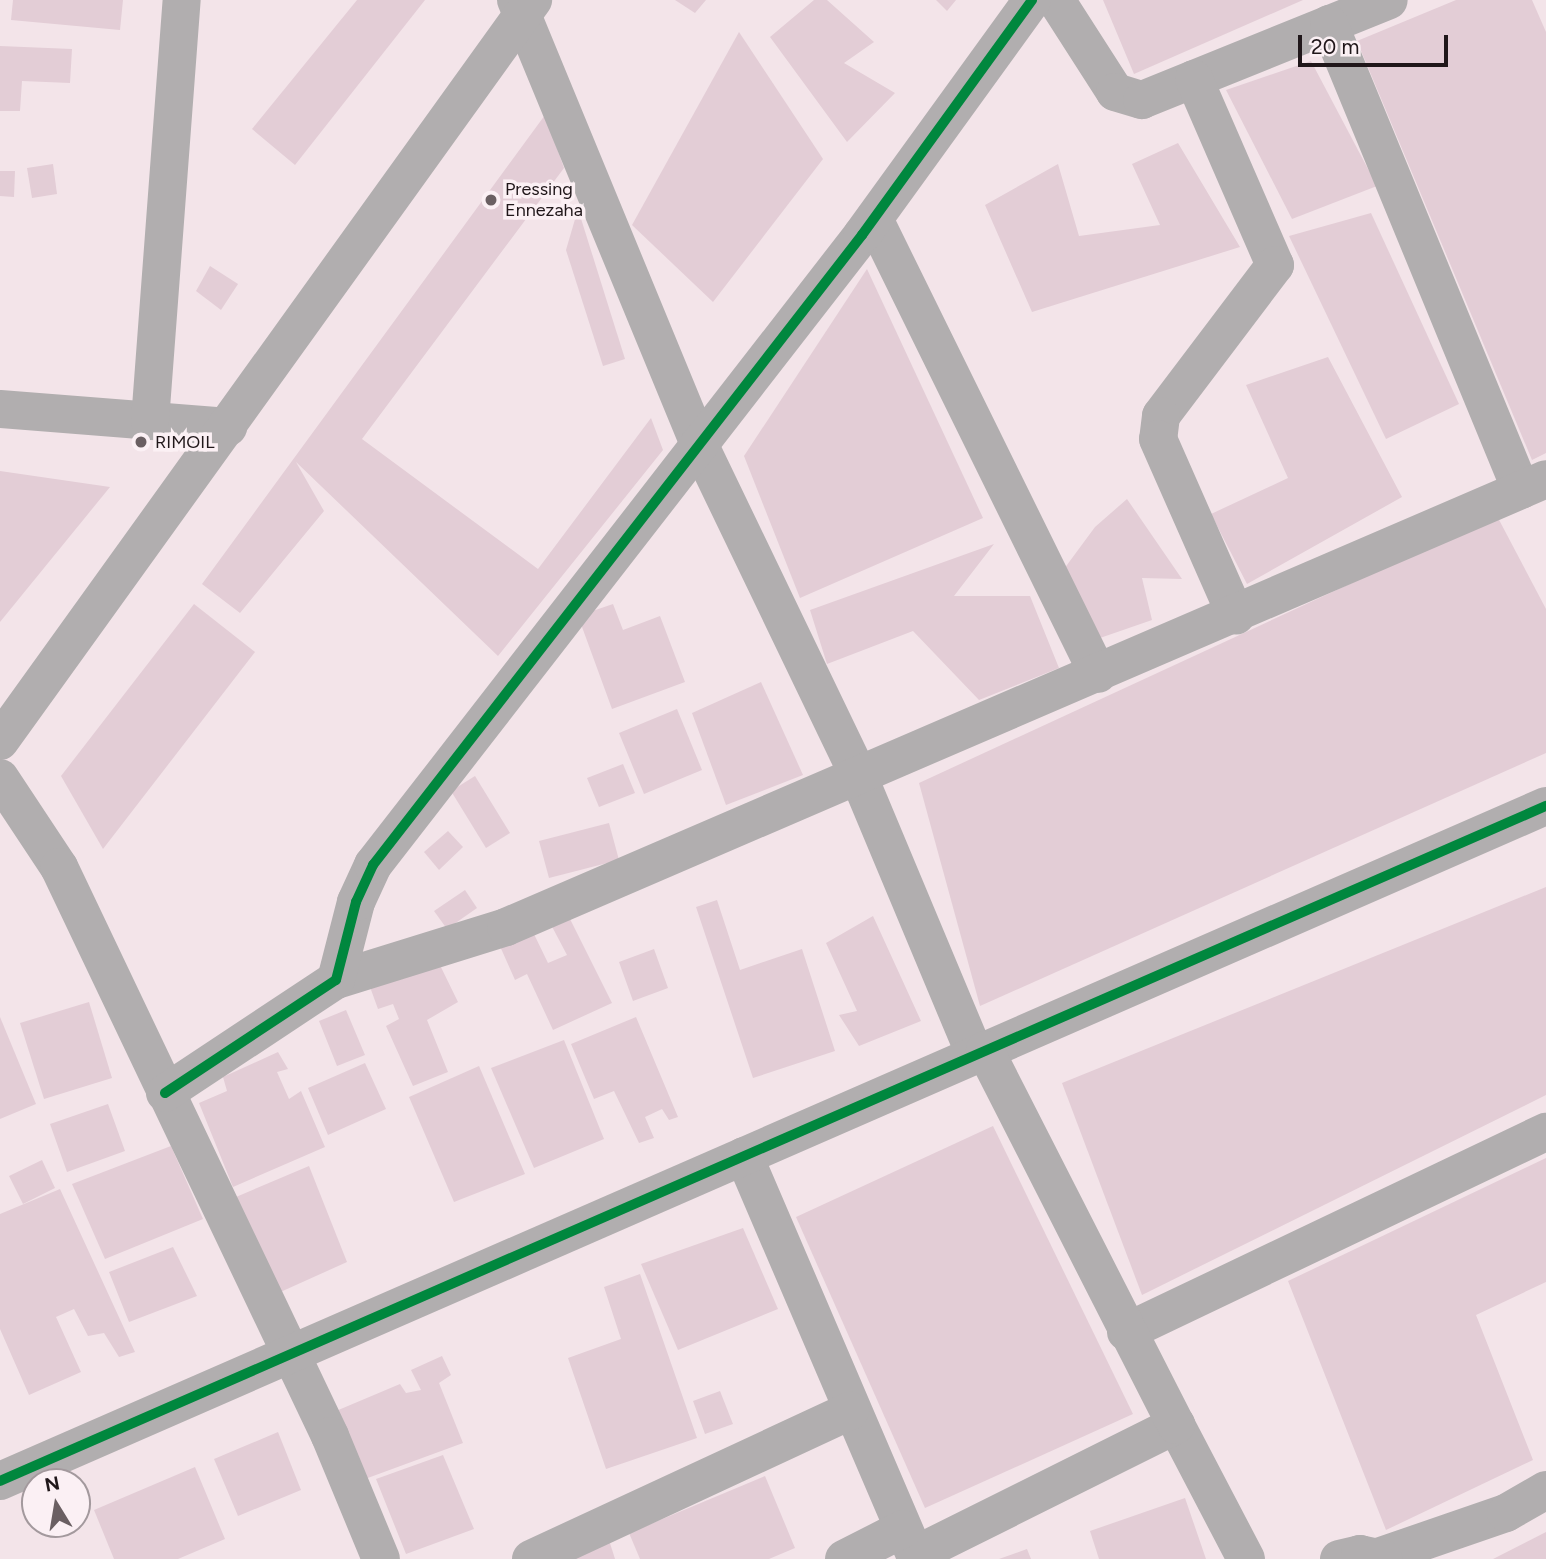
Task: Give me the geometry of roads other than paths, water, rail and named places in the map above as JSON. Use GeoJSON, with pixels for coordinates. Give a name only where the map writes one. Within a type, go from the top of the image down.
{"type":"FeatureCollection","features":[{"type":"Feature","properties":{"kind":"street"},"geometry":{"type":"LineString","coordinates":[[150,421],[181,0]]}},
{"type":"Feature","properties":{"kind":"street"},"geometry":{"type":"LineString","coordinates":[[336,980],[356,902],[373,865],[874,219],[1032,0]]}},
{"type":"Feature","properties":{"kind":"street"},"geometry":{"type":"LineString","coordinates":[[1056,0],[1121,96],[1142,100],[1389,0]]}},
{"type":"Feature","properties":{"kind":"street"},"geometry":{"type":"LineString","coordinates":[[0,741],[228,427],[524,5]]}},
{"type":"Feature","properties":{"kind":"street"},"geometry":{"type":"LineString","coordinates":[[524,5],[699,444],[858,775],[980,1053],[1246,1559]]}},
{"type":"Feature","properties":{"kind":"street"},"geometry":{"type":"LineString","coordinates":[[165,1093],[336,980],[506,927],[1236,616],[1534,484],[1329,24]]}},
{"type":"Feature","properties":{"kind":"street"},"geometry":{"type":"LineString","coordinates":[[1194,79],[1275,265],[1161,416],[1158,439],[1236,616]]}},
{"type":"Feature","properties":{"kind":"street"},"geometry":{"type":"LineString","coordinates":[[874,219],[1098,674]]}},
{"type":"Feature","properties":{"kind":"street"},"geometry":{"type":"LineString","coordinates":[[0,409],[228,427]]}},
{"type":"Feature","properties":{"kind":"street"},"geometry":{"type":"LineString","coordinates":[[0,778],[59,867],[288,1355],[330,1436],[381,1559]]}},
{"type":"Feature","properties":{"kind":"street"},"geometry":{"type":"LineString","coordinates":[[0,1482],[1546,806]]}},
{"type":"Feature","properties":{"kind":"street"},"geometry":{"type":"LineString","coordinates":[[1126,1332],[1546,1132]]}},
{"type":"Feature","properties":{"kind":"street"},"geometry":{"type":"LineString","coordinates":[[744,1156],[850,1411],[912,1548]]}},
{"type":"Feature","properties":{"kind":"street"},"geometry":{"type":"LineString","coordinates":[[531,1559],[850,1411]]}},
{"type":"Feature","properties":{"kind":"street"},"geometry":{"type":"LineString","coordinates":[[844,1559],[912,1548],[1176,1425]]}},
{"type":"Feature","properties":{"kind":"street"},"geometry":{"type":"LineString","coordinates":[[1339,1559],[1382,1557],[1506,1513],[1546,1490]]}},
{"type":"Feature","properties":{"kind":"place","name":"Pressing Ennezaha"},"geometry":{"type":"Point","coordinates":[491,200]}},
{"type":"Feature","properties":{"kind":"place","name":"RIMOIL"},"geometry":{"type":"Point","coordinates":[141,442]}}]}
